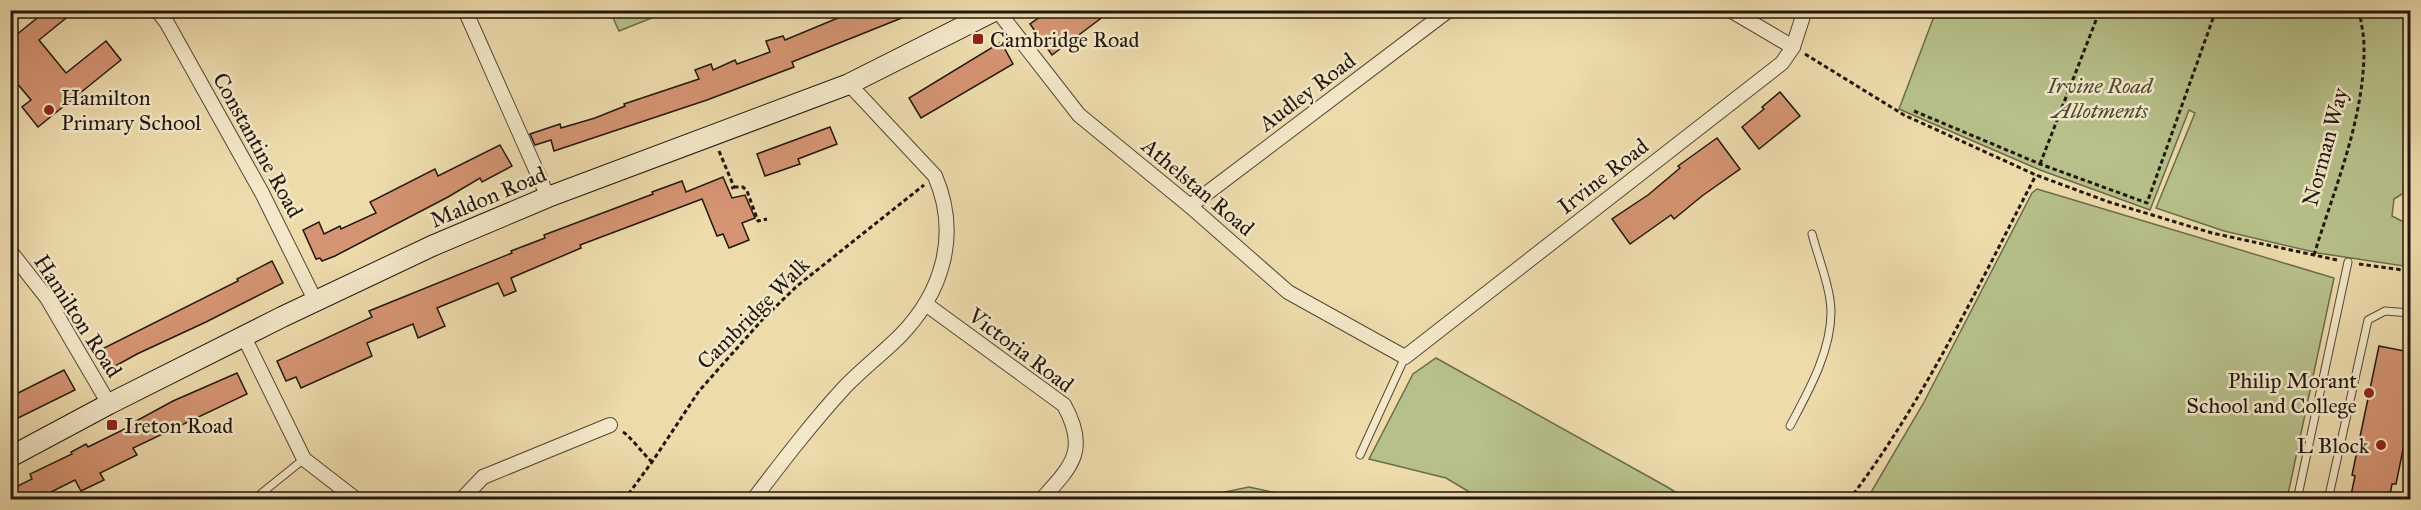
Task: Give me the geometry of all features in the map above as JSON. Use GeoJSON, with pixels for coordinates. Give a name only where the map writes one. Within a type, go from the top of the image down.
{"type":"FeatureCollection","features":[{"type":"Feature","properties":{"kind":"main road","name":"Maldon Road"},"geometry":{"type":"LineString","coordinates":[[10,457],[109,404],[432,246],[548,197],[849,84],[997,10]]}},
{"type":"Feature","properties":{"kind":"street","name":"Constantine Road"},"geometry":{"type":"LineString","coordinates":[[157,10],[167,23],[262,193],[316,302]]}},
{"type":"Feature","properties":{"kind":"street"},"geometry":{"type":"LineString","coordinates":[[465,10],[548,197]]}},
{"type":"Feature","properties":{"kind":"street","name":"Athelstan Road"},"geometry":{"type":"LineString","coordinates":[[997,10],[1079,115],[1190,206],[1288,292],[1405,357]]}},
{"type":"Feature","properties":{"kind":"street","name":"Audley Road"},"geometry":{"type":"LineString","coordinates":[[1190,206],[1449,10]]}},
{"type":"Feature","properties":{"kind":"street"},"geometry":{"type":"LineString","coordinates":[[1730,10],[1792,47]]}},
{"type":"Feature","properties":{"kind":"street","name":"Irvine Road"},"geometry":{"type":"LineString","coordinates":[[1405,357],[1782,63],[1792,47],[1805,10]]}},
{"type":"Feature","properties":{"kind":"street"},"geometry":{"type":"LineString","coordinates":[[753,500],[816,418],[855,376],[901,335],[927,305],[944,264],[948,242],[947,217],[942,192],[935,177],[849,84]]}},
{"type":"Feature","properties":{"kind":"street","name":"Hamilton Road"},"geometry":{"type":"LineString","coordinates":[[10,251],[47,297],[109,404]]}},
{"type":"Feature","properties":{"kind":"street","name":"Victoria Road"},"geometry":{"type":"LineString","coordinates":[[927,305],[1064,405],[1074,424],[1077,441],[1073,457],[1065,472],[1041,500]]}},
{"type":"Feature","properties":{"kind":"street"},"geometry":{"type":"LineString","coordinates":[[244,337],[304,459],[357,500]]}},
{"type":"Feature","properties":{"kind":"street"},"geometry":{"type":"LineString","coordinates":[[461,500],[483,477],[610,425]]}},
{"type":"Feature","properties":{"kind":"lane"},"geometry":{"type":"LineString","coordinates":[[1790,426],[1809,391],[1823,357],[1831,311],[1812,234]]}},
{"type":"Feature","properties":{"kind":"lane"},"geometry":{"type":"LineString","coordinates":[[2297,500],[2348,262]]}},
{"type":"Feature","properties":{"kind":"lane"},"geometry":{"type":"LineString","coordinates":[[2328,500],[2368,320],[2385,311],[2410,313]]}},
{"type":"Feature","properties":{"kind":"lane"},"geometry":{"type":"LineString","coordinates":[[1360,454],[1405,357]]}},
{"type":"Feature","properties":{"kind":"lane"},"geometry":{"type":"LineString","coordinates":[[253,500],[304,459]]}},
{"type":"Feature","properties":{"kind":"path"},"geometry":{"type":"LineString","coordinates":[[2040,164],[2100,10]]}},
{"type":"Feature","properties":{"kind":"path"},"geometry":{"type":"LineString","coordinates":[[1914,111],[2040,164],[2147,203],[2216,10]]}},
{"type":"Feature","properties":{"kind":"path","name":"Norman Way"},"geometry":{"type":"LineString","coordinates":[[2314,255],[2344,160],[2359,102],[2364,46],[2359,10]]}},
{"type":"Feature","properties":{"kind":"path"},"geometry":{"type":"LineString","coordinates":[[1792,47],[1904,115],[2036,175],[2109,201],[2278,249],[2410,271]]}},
{"type":"Feature","properties":{"kind":"path"},"geometry":{"type":"LineString","coordinates":[[712,136],[734,187]]}},
{"type":"Feature","properties":{"kind":"path"},"geometry":{"type":"LineString","coordinates":[[1849,500],[1890,445],[1920,396],[2036,175]]}},
{"type":"Feature","properties":{"kind":"path","name":"Cambridge Walk"},"geometry":{"type":"LineString","coordinates":[[624,500],[699,392],[762,320],[797,286],[935,177]]}},
{"type":"Feature","properties":{"kind":"path"},"geometry":{"type":"LineString","coordinates":[[728,190],[743,187],[747,191],[758,221],[767,219]]}},
{"type":"Feature","properties":{"kind":"path"},"geometry":{"type":"LineString","coordinates":[[610,425],[629,435],[633,443],[652,462]]}},
{"type":"Feature","properties":{"kind":"green space"},"geometry":{"type":"Polygon","coordinates":[[[610,11],[669,11],[619,31],[610,11]]]}},
{"type":"Feature","properties":{"kind":"green space","name":"Irvine Road Allotments"},"geometry":{"type":"Polygon","coordinates":[[[1936,11],[2410,11],[2410,189],[2394,199],[2392,216],[2406,223],[2410,229],[2410,267],[2318,253],[2224,231],[2156,208],[2195,113],[2189,110],[2150,210],[2040,170],[1899,109],[1936,11]]]}},
{"type":"Feature","properties":{"kind":"green space"},"geometry":{"type":"Polygon","coordinates":[[[2037,189],[2334,278],[2287,499],[1867,499],[1923,404],[2032,193],[2037,189]]]}},
{"type":"Feature","properties":{"kind":"green space"},"geometry":{"type":"Polygon","coordinates":[[[1436,358],[1686,499],[1481,499],[1446,478],[1369,459],[1413,374],[1436,358]]]}},
{"type":"Feature","properties":{"kind":"green space"},"geometry":{"type":"Polygon","coordinates":[[[1249,487],[1304,499],[1203,499],[1215,494],[1249,487]]]}},
{"type":"Feature","properties":{"kind":"building"},"geometry":{"type":"Polygon","coordinates":[[[47,10],[76,10],[39,40],[66,73],[106,41],[121,60],[38,127],[22,107],[31,100],[10,75],[10,40],[47,10]]]}},
{"type":"Feature","properties":{"kind":"building"},"geometry":{"type":"Polygon","coordinates":[[[857,10],[919,11],[792,62],[794,67],[707,100],[554,151],[551,140],[535,145],[530,134],[560,124],[561,128],[595,118],[625,106],[624,104],[699,79],[695,70],[711,64],[713,70],[735,60],[737,64],[770,52],[766,41],[783,36],[785,40],[857,10]]]}},
{"type":"Feature","properties":{"kind":"building"},"geometry":{"type":"Polygon","coordinates":[[[1050,10],[1112,10],[1052,55],[1030,24],[1050,10]]]}},
{"type":"Feature","properties":{"kind":"building"},"geometry":{"type":"Polygon","coordinates":[[[1001,42],[1013,64],[921,118],[909,98],[1001,42]]]}},
{"type":"Feature","properties":{"kind":"building"},"geometry":{"type":"Polygon","coordinates":[[[1780,92],[1800,116],[1759,149],[1742,127],[1780,92]]]}},
{"type":"Feature","properties":{"kind":"building"},"geometry":{"type":"Polygon","coordinates":[[[830,127],[837,144],[798,159],[800,164],[765,176],[757,154],[830,127]]]}},
{"type":"Feature","properties":{"kind":"building"},"geometry":{"type":"Polygon","coordinates":[[[1717,138],[1740,169],[1674,219],[1671,215],[1630,244],[1612,219],[1648,195],[1680,168],[1678,166],[1717,138]]]}},
{"type":"Feature","properties":{"kind":"building"},"geometry":{"type":"Polygon","coordinates":[[[500,145],[512,166],[482,182],[480,178],[335,256],[322,261],[320,258],[316,259],[303,230],[319,222],[324,234],[340,226],[341,229],[376,213],[370,202],[435,169],[438,176],[500,145]]]}},
{"type":"Feature","properties":{"kind":"building"},"geometry":{"type":"Polygon","coordinates":[[[723,177],[732,198],[745,195],[755,218],[742,223],[749,240],[729,248],[723,234],[717,236],[702,199],[580,245],[581,248],[511,278],[516,291],[504,296],[498,283],[437,308],[445,326],[418,338],[413,324],[367,343],[372,356],[301,388],[296,377],[286,381],[277,361],[372,317],[369,311],[512,253],[511,251],[545,238],[544,235],[682,181],[686,192],[723,177]]]}},
{"type":"Feature","properties":{"kind":"building"},"geometry":{"type":"Polygon","coordinates":[[[272,261],[283,283],[110,369],[100,350],[238,281],[237,279],[272,261]]]}},
{"type":"Feature","properties":{"kind":"building","name":"L Block"},"geometry":{"type":"Polygon","coordinates":[[[2379,346],[2410,352],[2410,415],[2396,484],[2392,484],[2389,500],[2350,500],[2355,476],[2352,475],[2379,346]]]}},
{"type":"Feature","properties":{"kind":"building"},"geometry":{"type":"Polygon","coordinates":[[[64,370],[75,390],[10,422],[10,397],[64,370]]]}},
{"type":"Feature","properties":{"kind":"building"},"geometry":{"type":"Polygon","coordinates":[[[237,373],[247,394],[133,448],[137,455],[100,473],[104,480],[81,491],[75,480],[35,500],[10,500],[10,490],[32,479],[30,474],[72,454],[71,452],[86,444],[88,447],[137,423],[136,421],[173,401],[237,373]]]}},
{"type":"Feature","properties":{"kind":"place","name":"Cambridge Road"},"geometry":{"type":"Point","coordinates":[978,39]}},
{"type":"Feature","properties":{"kind":"place","name":"Hamilton Primary School"},"geometry":{"type":"Point","coordinates":[49,110]}},
{"type":"Feature","properties":{"kind":"place","name":"Philip Morant School and College"},"geometry":{"type":"Point","coordinates":[2369,393]}},
{"type":"Feature","properties":{"kind":"place","name":"Ireton Road"},"geometry":{"type":"Point","coordinates":[112,425]}},
{"type":"Feature","properties":{"kind":"place","name":"L Block"},"geometry":{"type":"Point","coordinates":[2381,445]}}]}
